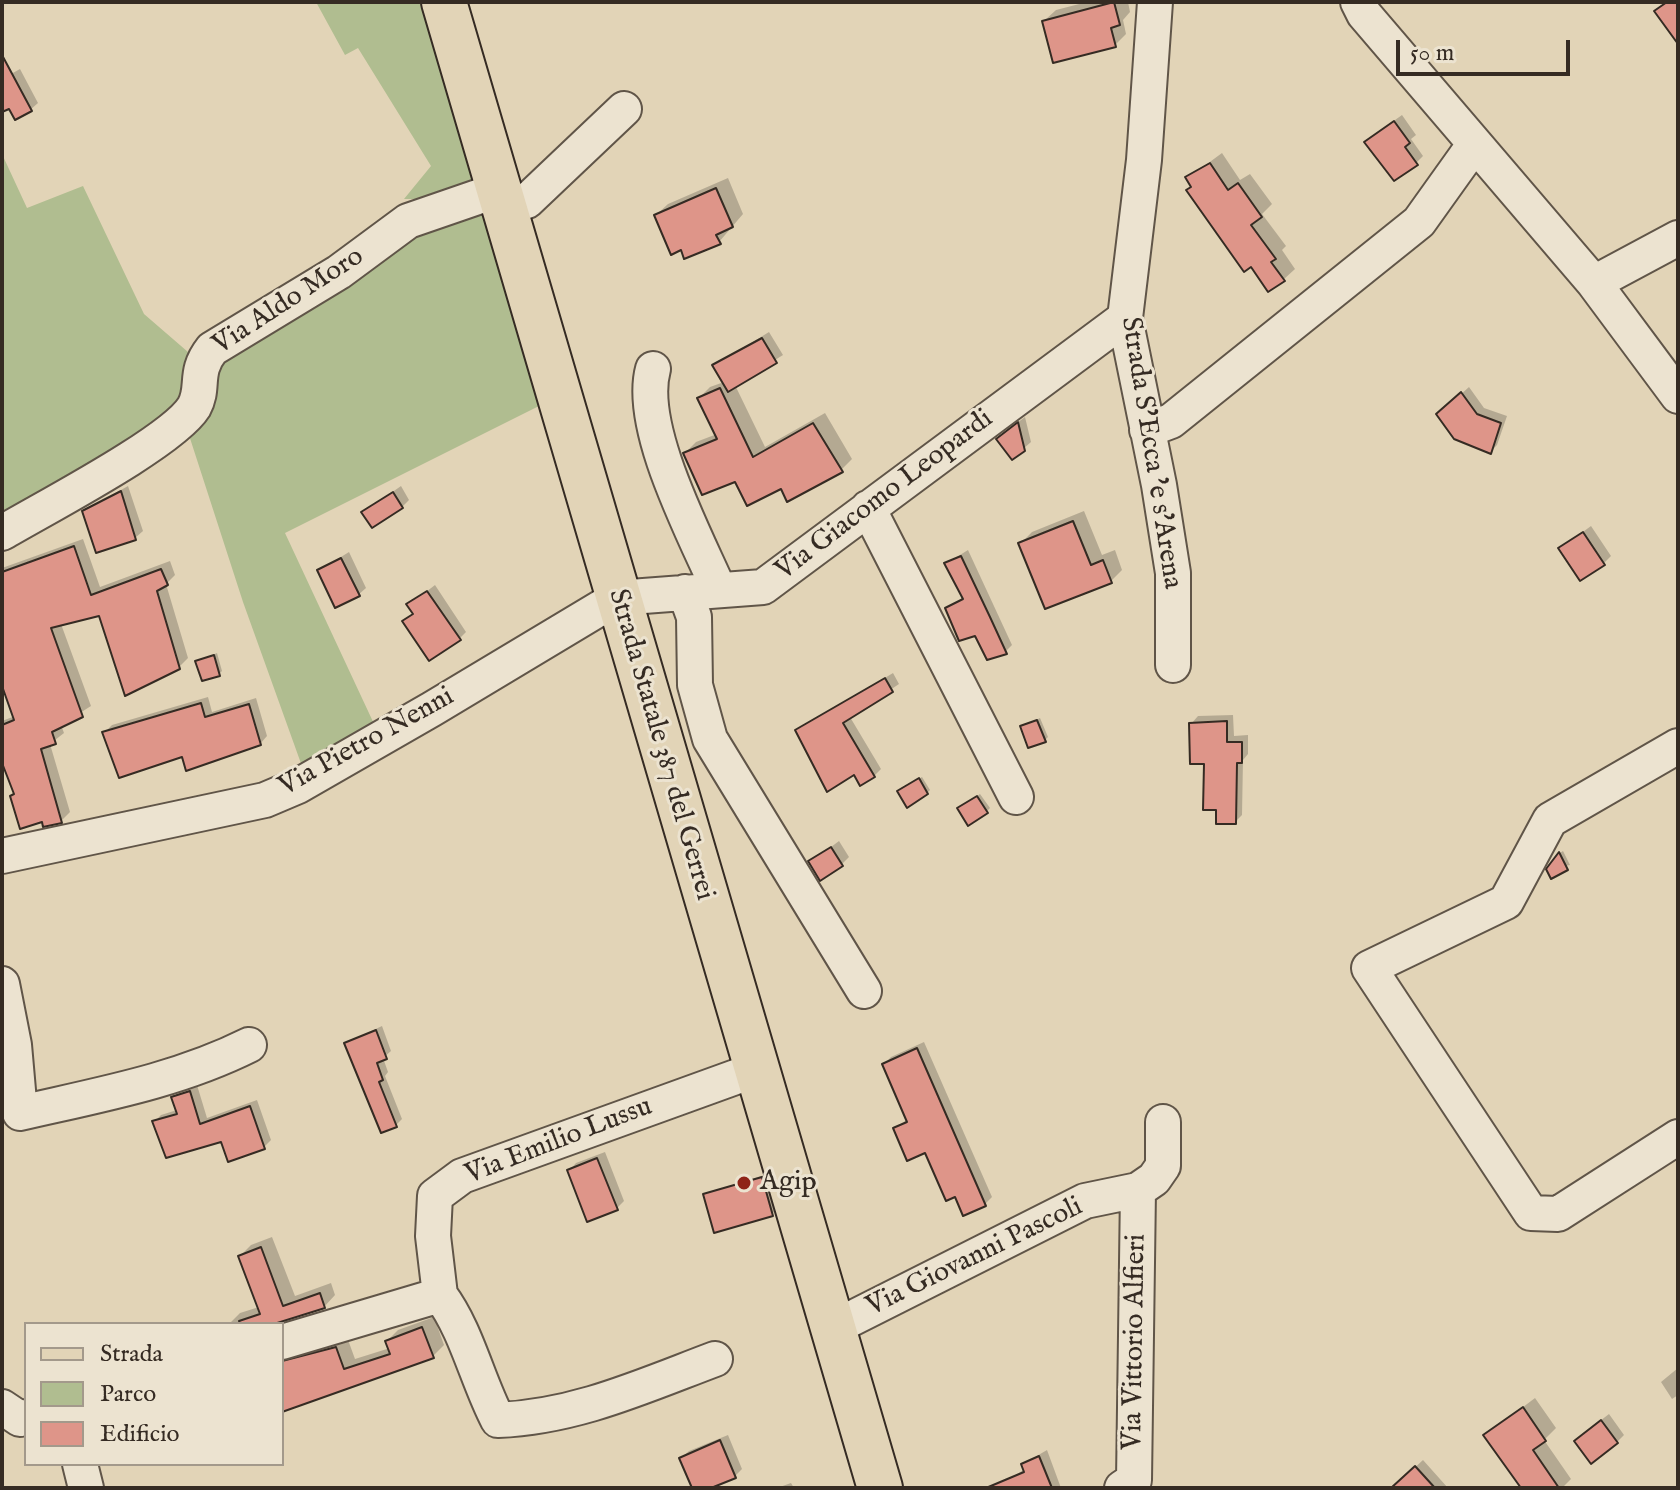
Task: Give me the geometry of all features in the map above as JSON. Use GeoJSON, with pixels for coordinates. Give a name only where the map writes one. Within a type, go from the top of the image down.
{"type":"FeatureCollection","features":[{"type":"Feature","properties":{"kind":"main road","name":"Strada Statale 387 del Gerrei"},"geometry":{"type":"LineString","coordinates":[[444,2],[880,1488]]}},
{"type":"Feature","properties":{"kind":"street","name":"Strada S'Ecca 'e s'Arena"},"geometry":{"type":"LineString","coordinates":[[1155,2],[1144,160],[1125,318],[1173,573],[1173,665]]}},
{"type":"Feature","properties":{"kind":"street"},"geometry":{"type":"LineString","coordinates":[[1358,2],[1364,14],[1474,145],[1594,283],[1678,396]]}},
{"type":"Feature","properties":{"kind":"street","name":"Via Aldo Moro"},"geometry":{"type":"LineString","coordinates":[[2,533],[172,431],[194,406],[201,362],[212,349],[339,272],[408,221],[501,198],[527,201],[624,109]]}},
{"type":"Feature","properties":{"kind":"street"},"geometry":{"type":"LineString","coordinates":[[1147,430],[1171,421],[1419,222],[1474,145]]}},
{"type":"Feature","properties":{"kind":"street"},"geometry":{"type":"LineString","coordinates":[[1594,283],[1678,238]]}},
{"type":"Feature","properties":{"kind":"street","name":"Via Giacomo Leopardi"},"geometry":{"type":"LineString","coordinates":[[617,598],[763,587],[1125,318]]}},
{"type":"Feature","properties":{"kind":"street"},"geometry":{"type":"LineString","coordinates":[[653,369],[648,387],[654,428],[684,510],[719,590]]}},
{"type":"Feature","properties":{"kind":"street"},"geometry":{"type":"LineString","coordinates":[[868,508],[1016,797]]}},
{"type":"Feature","properties":{"kind":"street"},"geometry":{"type":"LineString","coordinates":[[685,592],[694,617],[695,685],[710,739],[864,991]]}},
{"type":"Feature","properties":{"kind":"street","name":"Via Pietro Nenni"},"geometry":{"type":"LineString","coordinates":[[2,856],[265,800],[298,786],[617,598]]}},
{"type":"Feature","properties":{"kind":"street"},"geometry":{"type":"LineString","coordinates":[[1678,746],[1550,820],[1506,902],[1369,968],[1531,1213],[1558,1214],[1678,1137]]}},
{"type":"Feature","properties":{"kind":"street"},"geometry":{"type":"LineString","coordinates":[[2,984],[8,1046],[20,1113],[154,1082],[218,1061],[249,1045]]}},
{"type":"Feature","properties":{"kind":"street","name":"Via Emilio Lussu"},"geometry":{"type":"LineString","coordinates":[[440,1295],[433,1236],[435,1196],[462,1176],[755,1070]]}},
{"type":"Feature","properties":{"kind":"street"},"geometry":{"type":"LineString","coordinates":[[1138,1190],[1154,1179],[1163,1166],[1163,1122]]}},
{"type":"Feature","properties":{"kind":"street","name":"Via Giovanni Pascoli"},"geometry":{"type":"LineString","coordinates":[[831,1329],[1085,1201],[1138,1190]]}},
{"type":"Feature","properties":{"kind":"street","name":"Via Vittorio Alfieri"},"geometry":{"type":"LineString","coordinates":[[1122,1488],[1134,1480],[1138,1190]]}},
{"type":"Feature","properties":{"kind":"street"},"geometry":{"type":"LineString","coordinates":[[284,1341],[440,1295],[454,1313],[480,1385],[498,1420],[537,1418],[577,1411],[715,1359]]}},
{"type":"Feature","properties":{"kind":"street"},"geometry":{"type":"LineString","coordinates":[[80,1466],[86,1488]]}},
{"type":"Feature","properties":{"kind":"green space"},"geometry":{"type":"Polygon","coordinates":[[[316,2],[425,2],[476,184],[426,199],[404,199],[431,166],[358,48],[345,55],[316,2]]]}},
{"type":"Feature","properties":{"kind":"green space"},"geometry":{"type":"Polygon","coordinates":[[[2,154],[27,208],[83,186],[144,314],[188,352],[184,388],[176,412],[2,517],[2,154]]]}},
{"type":"Feature","properties":{"kind":"green space"},"geometry":{"type":"Polygon","coordinates":[[[490,207],[545,403],[285,533],[375,726],[303,769],[243,602],[187,429],[222,361],[403,240],[490,207]]]}},
{"type":"Feature","properties":{"kind":"building"},"geometry":{"type":"Polygon","coordinates":[[[1114,2],[1120,25],[1111,28],[1116,47],[1053,63],[1042,21],[1114,2]]]}},
{"type":"Feature","properties":{"kind":"building"},"geometry":{"type":"Polygon","coordinates":[[[1667,2],[1678,2],[1678,44],[1654,11],[1667,2]]]}},
{"type":"Feature","properties":{"kind":"building"},"geometry":{"type":"Polygon","coordinates":[[[2,55],[32,111],[15,120],[9,109],[2,112],[2,55]]]}},
{"type":"Feature","properties":{"kind":"building"},"geometry":{"type":"Polygon","coordinates":[[[1394,121],[1410,143],[1405,147],[1418,165],[1394,181],[1364,142],[1394,121]]]}},
{"type":"Feature","properties":{"kind":"building"},"geometry":{"type":"Polygon","coordinates":[[[1210,163],[1228,190],[1238,183],[1262,217],[1251,225],[1276,259],[1271,262],[1285,281],[1268,292],[1251,267],[1244,272],[1186,190],[1191,187],[1185,177],[1210,163]]]}},
{"type":"Feature","properties":{"kind":"building"},"geometry":{"type":"Polygon","coordinates":[[[716,188],[733,227],[716,235],[721,244],[684,259],[681,250],[671,255],[654,215],[716,188]]]}},
{"type":"Feature","properties":{"kind":"building"},"geometry":{"type":"Polygon","coordinates":[[[762,338],[777,363],[728,392],[712,365],[762,338]]]}},
{"type":"Feature","properties":{"kind":"building"},"geometry":{"type":"Polygon","coordinates":[[[720,388],[753,457],[813,423],[843,472],[787,502],[781,489],[747,506],[735,482],[702,495],[683,453],[717,439],[697,398],[720,388]]]}},
{"type":"Feature","properties":{"kind":"building"},"geometry":{"type":"Polygon","coordinates":[[[1461,392],[1477,414],[1501,423],[1491,454],[1454,439],[1436,414],[1461,392]]]}},
{"type":"Feature","properties":{"kind":"building"},"geometry":{"type":"Polygon","coordinates":[[[1018,422],[1025,451],[1012,460],[996,439],[1018,422]]]}},
{"type":"Feature","properties":{"kind":"building"},"geometry":{"type":"Polygon","coordinates":[[[121,491],[136,540],[96,553],[82,511],[121,491]]]}},
{"type":"Feature","properties":{"kind":"building"},"geometry":{"type":"Polygon","coordinates":[[[393,492],[403,508],[372,528],[361,512],[393,492]]]}},
{"type":"Feature","properties":{"kind":"building"},"geometry":{"type":"Polygon","coordinates":[[[1073,521],[1091,565],[1103,560],[1112,583],[1045,609],[1018,543],[1073,521]]]}},
{"type":"Feature","properties":{"kind":"building"},"geometry":{"type":"Polygon","coordinates":[[[1583,532],[1605,565],[1580,581],[1558,548],[1583,532]]]}},
{"type":"Feature","properties":{"kind":"building"},"geometry":{"type":"Polygon","coordinates":[[[74,546],[91,595],[161,569],[168,585],[157,591],[180,669],[125,696],[99,616],[51,628],[83,717],[52,732],[56,744],[41,749],[62,823],[43,827],[42,822],[20,829],[10,796],[14,794],[2,763],[2,725],[14,720],[2,686],[2,572],[74,546]]]}},
{"type":"Feature","properties":{"kind":"building"},"geometry":{"type":"Polygon","coordinates":[[[961,556],[1007,654],[987,660],[975,636],[959,641],[945,608],[963,599],[944,563],[961,556]]]}},
{"type":"Feature","properties":{"kind":"building"},"geometry":{"type":"Polygon","coordinates":[[[341,558],[360,596],[335,608],[317,570],[341,558]]]}},
{"type":"Feature","properties":{"kind":"building"},"geometry":{"type":"Polygon","coordinates":[[[427,591],[461,640],[429,661],[402,621],[413,614],[406,604],[427,591]]]}},
{"type":"Feature","properties":{"kind":"building"},"geometry":{"type":"Polygon","coordinates":[[[214,655],[220,676],[202,681],[195,661],[214,655]]]}},
{"type":"Feature","properties":{"kind":"building"},"geometry":{"type":"Polygon","coordinates":[[[885,678],[893,692],[843,723],[875,777],[860,786],[854,775],[827,792],[795,730],[885,678]]]}},
{"type":"Feature","properties":{"kind":"building"},"geometry":{"type":"Polygon","coordinates":[[[201,703],[205,717],[249,704],[261,745],[186,771],[182,757],[119,778],[102,732],[201,703]]]}},
{"type":"Feature","properties":{"kind":"building"},"geometry":{"type":"Polygon","coordinates":[[[1037,720],[1046,742],[1028,748],[1020,726],[1037,720]]]}},
{"type":"Feature","properties":{"kind":"building"},"geometry":{"type":"Polygon","coordinates":[[[1227,721],[1227,742],[1242,742],[1242,763],[1237,763],[1236,824],[1216,824],[1216,810],[1203,810],[1204,764],[1190,764],[1189,723],[1227,721]]]}},
{"type":"Feature","properties":{"kind":"building"},"geometry":{"type":"Polygon","coordinates":[[[919,778],[928,794],[907,808],[897,791],[919,778]]]}},
{"type":"Feature","properties":{"kind":"building"},"geometry":{"type":"Polygon","coordinates":[[[977,796],[988,813],[968,826],[957,808],[977,796]]]}},
{"type":"Feature","properties":{"kind":"building"},"geometry":{"type":"Polygon","coordinates":[[[831,847],[843,866],[820,881],[808,861],[831,847]]]}},
{"type":"Feature","properties":{"kind":"building"},"geometry":{"type":"Polygon","coordinates":[[[1559,852],[1568,870],[1551,879],[1546,869],[1559,852]]]}},
{"type":"Feature","properties":{"kind":"building"},"geometry":{"type":"Polygon","coordinates":[[[376,1030],[387,1059],[377,1063],[383,1080],[379,1082],[397,1127],[381,1133],[344,1043],[376,1030]]]}},
{"type":"Feature","properties":{"kind":"building"},"geometry":{"type":"Polygon","coordinates":[[[917,1048],[986,1206],[963,1216],[955,1197],[946,1201],[925,1153],[907,1161],[893,1128],[907,1122],[882,1064],[917,1048]]]}},
{"type":"Feature","properties":{"kind":"building"},"geometry":{"type":"Polygon","coordinates":[[[190,1091],[200,1124],[250,1106],[265,1149],[228,1162],[221,1142],[166,1158],[152,1121],[177,1114],[171,1097],[190,1091]]]}},
{"type":"Feature","properties":{"kind":"building"},"geometry":{"type":"Polygon","coordinates":[[[597,1158],[618,1210],[587,1222],[567,1170],[597,1158]]]}},
{"type":"Feature","properties":{"kind":"building"},"geometry":{"type":"Polygon","coordinates":[[[762,1177],[773,1216],[714,1233],[703,1194],[762,1177]]]}},
{"type":"Feature","properties":{"kind":"building"},"geometry":{"type":"Polygon","coordinates":[[[261,1247],[283,1306],[320,1293],[325,1308],[280,1322],[239,1322],[260,1314],[238,1256],[261,1247]]]}},
{"type":"Feature","properties":{"kind":"building"},"geometry":{"type":"Polygon","coordinates":[[[422,1327],[434,1358],[284,1411],[284,1360],[336,1347],[344,1369],[390,1354],[385,1341],[422,1327]]]}},
{"type":"Feature","properties":{"kind":"building"},"geometry":{"type":"Polygon","coordinates":[[[1523,1407],[1546,1441],[1533,1450],[1559,1488],[1521,1488],[1483,1435],[1523,1407]]]}},
{"type":"Feature","properties":{"kind":"building"},"geometry":{"type":"Polygon","coordinates":[[[1601,1420],[1618,1443],[1591,1464],[1574,1441],[1601,1420]]]}},
{"type":"Feature","properties":{"kind":"building"},"geometry":{"type":"Polygon","coordinates":[[[720,1440],[736,1478],[711,1488],[692,1488],[679,1458],[720,1440]]]}},
{"type":"Feature","properties":{"kind":"building"},"geometry":{"type":"Polygon","coordinates":[[[1039,1456],[1052,1488],[986,1488],[1024,1472],[1021,1464],[1039,1456]]]}},
{"type":"Feature","properties":{"kind":"building"},"geometry":{"type":"Polygon","coordinates":[[[1415,1466],[1435,1488],[1391,1488],[1415,1466]]]}},
{"type":"Feature","properties":{"kind":"place","name":"Agip"},"geometry":{"type":"Point","coordinates":[744,1183]}}]}
